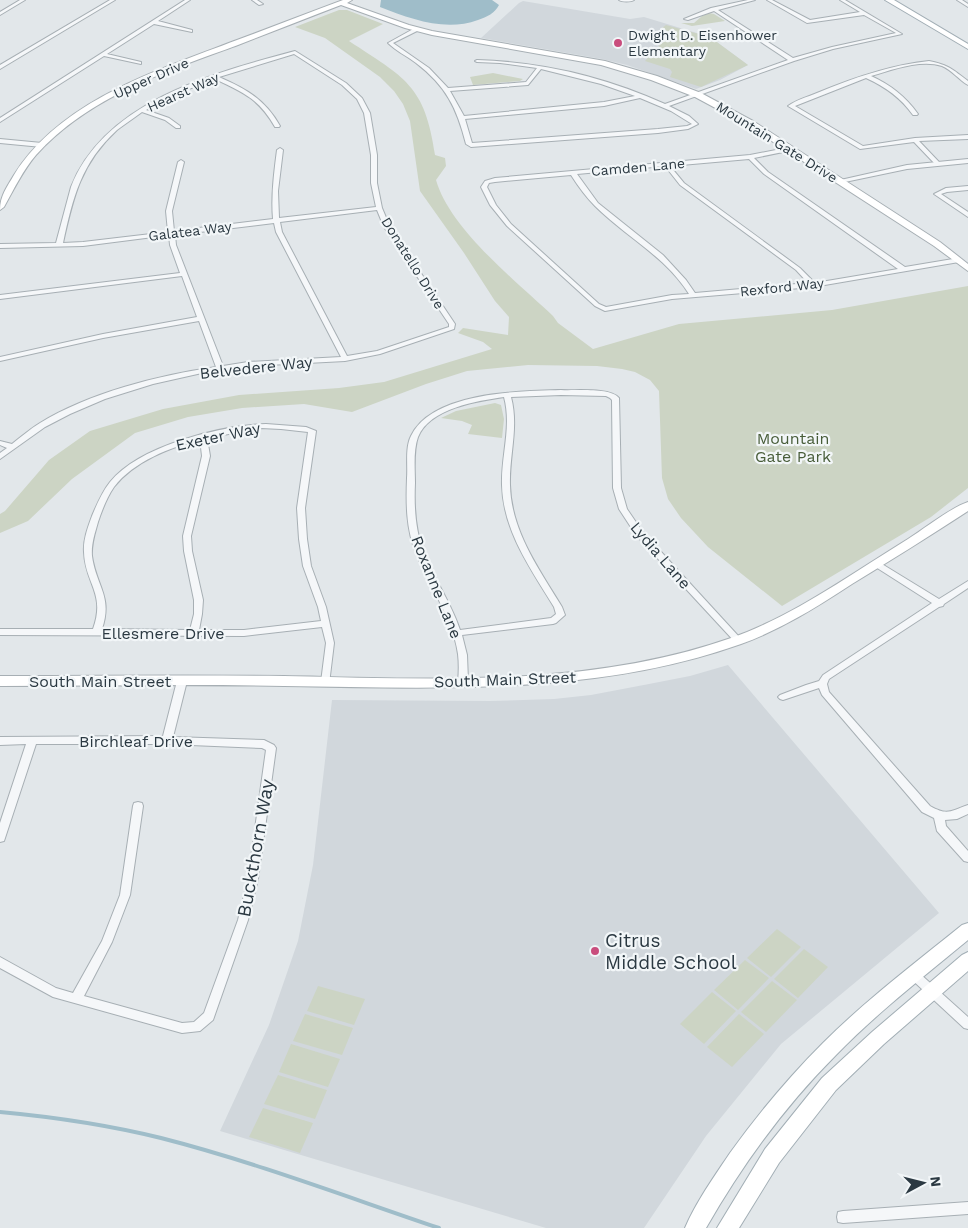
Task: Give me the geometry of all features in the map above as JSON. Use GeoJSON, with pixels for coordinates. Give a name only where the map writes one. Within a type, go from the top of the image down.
{"type":"FeatureCollection","features":[{"type":"Feature","properties":{"kind":"main road"},"geometry":{"type":"LineString","coordinates":[[889,0],[968,47]]}},
{"type":"Feature","properties":{"kind":"main road"},"geometry":{"type":"LineString","coordinates":[[899,0],[968,40]]}},
{"type":"Feature","properties":{"kind":"main road","name":"Mountain Gate Drive"},"geometry":{"type":"LineString","coordinates":[[341,1],[417,29],[602,63],[654,78],[698,94],[750,122],[937,244],[968,268]]}},
{"type":"Feature","properties":{"kind":"main road","name":"Upper Drive"},"geometry":{"type":"LineString","coordinates":[[0,207],[20,171],[42,145],[62,127],[86,110],[137,82],[341,1]]}},
{"type":"Feature","properties":{"kind":"main road","name":"South Main Street"},"geometry":{"type":"LineString","coordinates":[[0,680],[532,681],[587,676],[660,663],[694,655],[738,640],[783,620],[913,543],[968,506]]}},
{"type":"Feature","properties":{"kind":"main road"},"geometry":{"type":"LineString","coordinates":[[695,1228],[706,1208],[751,1141],[810,1068],[860,1020],[968,930]]}},
{"type":"Feature","properties":{"kind":"main road"},"geometry":{"type":"LineString","coordinates":[[728,1228],[772,1156],[829,1084],[878,1038],[968,960]]}},
{"type":"Feature","properties":{"kind":"street"},"geometry":{"type":"LineString","coordinates":[[0,14],[23,0]]}},
{"type":"Feature","properties":{"kind":"street"},"geometry":{"type":"LineString","coordinates":[[0,67],[113,0]]}},
{"type":"Feature","properties":{"kind":"street"},"geometry":{"type":"LineString","coordinates":[[0,120],[187,0]]}},
{"type":"Feature","properties":{"kind":"street"},"geometry":{"type":"LineString","coordinates":[[254,0],[261,4]]}},
{"type":"Feature","properties":{"kind":"street"},"geometry":{"type":"LineString","coordinates":[[686,20],[713,9],[752,0]]}},
{"type":"Feature","properties":{"kind":"street"},"geometry":{"type":"LineString","coordinates":[[769,0],[809,22],[864,13]]}},
{"type":"Feature","properties":{"kind":"street"},"geometry":{"type":"LineString","coordinates":[[665,106],[792,60],[832,48],[900,34],[842,0]]}},
{"type":"Feature","properties":{"kind":"street"},"geometry":{"type":"LineString","coordinates":[[959,0],[968,6]]}},
{"type":"Feature","properties":{"kind":"street"},"geometry":{"type":"LineString","coordinates":[[713,9],[792,60]]}},
{"type":"Feature","properties":{"kind":"street"},"geometry":{"type":"LineString","coordinates":[[154,22],[190,31]]}},
{"type":"Feature","properties":{"kind":"street"},"geometry":{"type":"LineString","coordinates":[[417,29],[390,43],[427,68],[448,90],[463,118],[469,144],[472,146],[658,131],[688,127],[695,124],[692,120],[642,96],[591,80],[494,61],[477,62]]}},
{"type":"Feature","properties":{"kind":"street","name":"Hearst Way"},"geometry":{"type":"LineString","coordinates":[[59,245],[72,193],[78,178],[96,150],[117,129],[141,110],[193,84],[295,52]]}},
{"type":"Feature","properties":{"kind":"street","name":"Donatello Drive"},"geometry":{"type":"LineString","coordinates":[[295,52],[344,84],[358,98],[368,113],[374,155],[374,183],[379,208],[387,227],[452,324],[452,328]]}},
{"type":"Feature","properties":{"kind":"street"},"geometry":{"type":"LineString","coordinates":[[103,54],[139,63]]}},
{"type":"Feature","properties":{"kind":"street"},"geometry":{"type":"LineString","coordinates":[[0,57],[14,59]]}},
{"type":"Feature","properties":{"kind":"street"},"geometry":{"type":"LineString","coordinates":[[791,106],[830,88],[867,76],[893,69],[937,63],[945,65],[968,83]]}},
{"type":"Feature","properties":{"kind":"street"},"geometry":{"type":"LineString","coordinates":[[448,90],[528,83],[540,69]]}},
{"type":"Feature","properties":{"kind":"street"},"geometry":{"type":"LineString","coordinates":[[867,76],[899,94],[915,114]]}},
{"type":"Feature","properties":{"kind":"street"},"geometry":{"type":"LineString","coordinates":[[215,77],[256,98],[270,112],[277,126]]}},
{"type":"Feature","properties":{"kind":"street"},"geometry":{"type":"LineString","coordinates":[[463,118],[604,104],[642,96]]}},
{"type":"Feature","properties":{"kind":"street"},"geometry":{"type":"LineString","coordinates":[[791,106],[862,148],[915,140],[968,137]]}},
{"type":"Feature","properties":{"kind":"street"},"geometry":{"type":"LineString","coordinates":[[141,110],[167,119],[178,127]]}},
{"type":"Feature","properties":{"kind":"street"},"geometry":{"type":"LineString","coordinates":[[0,140],[42,145]]}},
{"type":"Feature","properties":{"kind":"street"},"geometry":{"type":"LineString","coordinates":[[915,140],[937,163]]}},
{"type":"Feature","properties":{"kind":"street","name":"Camden Lane"},"geometry":{"type":"LineString","coordinates":[[605,309],[598,305],[509,225],[493,206],[485,191],[484,184],[495,180],[750,157],[791,149]]}},
{"type":"Feature","properties":{"kind":"street"},"geometry":{"type":"LineString","coordinates":[[280,150],[275,189],[276,221],[292,259],[345,359]]}},
{"type":"Feature","properties":{"kind":"street"},"geometry":{"type":"LineString","coordinates":[[750,157],[766,173],[904,270]]}},
{"type":"Feature","properties":{"kind":"street"},"geometry":{"type":"LineString","coordinates":[[840,181],[907,167],[968,161]]}},
{"type":"Feature","properties":{"kind":"street"},"geometry":{"type":"LineString","coordinates":[[180,162],[169,212],[173,245],[220,368]]}},
{"type":"Feature","properties":{"kind":"street"},"geometry":{"type":"LineString","coordinates":[[666,164],[682,184],[798,269],[812,285]]}},
{"type":"Feature","properties":{"kind":"street"},"geometry":{"type":"LineString","coordinates":[[573,173],[597,205],[672,266],[686,281],[693,295]]}},
{"type":"Feature","properties":{"kind":"street"},"geometry":{"type":"LineString","coordinates":[[968,188],[946,190],[937,194],[968,214]]}},
{"type":"Feature","properties":{"kind":"street","name":"Galatea Way"},"geometry":{"type":"LineString","coordinates":[[0,246],[83,244],[379,208]]}},
{"type":"Feature","properties":{"kind":"street","name":"Rexford Way"},"geometry":{"type":"LineString","coordinates":[[605,309],[693,295],[812,285],[959,260]]}},
{"type":"Feature","properties":{"kind":"street"},"geometry":{"type":"LineString","coordinates":[[0,297],[184,274]]}},
{"type":"Feature","properties":{"kind":"street"},"geometry":{"type":"LineString","coordinates":[[0,359],[103,336],[202,318]]}},
{"type":"Feature","properties":{"kind":"street","name":"Belvedere Way"},"geometry":{"type":"LineString","coordinates":[[13,447],[42,425],[102,397],[151,382],[248,364],[345,359],[378,353],[452,328]]}},
{"type":"Feature","properties":{"kind":"street","name":"Lydia Lane"},"geometry":{"type":"LineString","coordinates":[[507,396],[566,392],[613,396],[616,400],[618,488],[623,510],[639,533],[738,640]]}},
{"type":"Feature","properties":{"kind":"street"},"geometry":{"type":"LineString","coordinates":[[457,633],[553,621],[561,615],[522,547],[510,517],[506,486],[512,419],[507,396]]}},
{"type":"Feature","properties":{"kind":"street","name":"Roxanne Lane"},"geometry":{"type":"LineString","coordinates":[[463,681],[463,652],[457,633],[419,550],[410,509],[415,436],[423,424],[438,412],[469,401],[507,396]]}},
{"type":"Feature","properties":{"kind":"street","name":"Exeter Way"},"geometry":{"type":"LineString","coordinates":[[96,633],[102,612],[88,547],[91,532],[106,493],[116,480],[137,463],[176,443],[203,436],[260,426],[312,431],[301,508],[303,539],[307,566],[326,623]]}},
{"type":"Feature","properties":{"kind":"street"},"geometry":{"type":"LineString","coordinates":[[194,632],[199,609],[198,596],[187,548],[187,536],[206,456],[203,436]]}},
{"type":"Feature","properties":{"kind":"street"},"geometry":{"type":"LineString","coordinates":[[0,443],[13,447]]}},
{"type":"Feature","properties":{"kind":"street"},"geometry":{"type":"LineString","coordinates":[[0,457],[13,447]]}},
{"type":"Feature","properties":{"kind":"street"},"geometry":{"type":"LineString","coordinates":[[877,564],[940,604]]}},
{"type":"Feature","properties":{"kind":"street"},"geometry":{"type":"LineString","coordinates":[[968,584],[826,677],[822,684],[825,693],[926,809],[939,816],[957,816],[968,809]]}},
{"type":"Feature","properties":{"kind":"street"},"geometry":{"type":"LineString","coordinates":[[326,623],[330,643],[326,682]]}},
{"type":"Feature","properties":{"kind":"street","name":"Ellesmere Drive"},"geometry":{"type":"LineString","coordinates":[[0,632],[244,633],[326,623]]}},
{"type":"Feature","properties":{"kind":"street"},"geometry":{"type":"LineString","coordinates":[[167,740],[182,681]]}},
{"type":"Feature","properties":{"kind":"street"},"geometry":{"type":"LineString","coordinates":[[783,697],[809,686],[822,684]]}},
{"type":"Feature","properties":{"kind":"street","name":"Birchleaf Drive"},"geometry":{"type":"LineString","coordinates":[[0,741],[167,740],[264,744],[271,748]]}},
{"type":"Feature","properties":{"kind":"street"},"geometry":{"type":"LineString","coordinates":[[0,838],[32,741]]}},
{"type":"Feature","properties":{"kind":"street","name":"Buckthorn Way"},"geometry":{"type":"LineString","coordinates":[[76,999],[182,1028],[196,1027],[209,1016],[243,920],[253,879],[271,748]]}},
{"type":"Feature","properties":{"kind":"street"},"geometry":{"type":"LineString","coordinates":[[0,962],[53,992],[76,999],[107,942],[125,895],[138,806]]}},
{"type":"Feature","properties":{"kind":"street"},"geometry":{"type":"LineString","coordinates":[[939,816],[941,828],[968,858]]}},
{"type":"Feature","properties":{"kind":"street"},"geometry":{"type":"LineString","coordinates":[[914,975],[968,1024]]}},
{"type":"Feature","properties":{"kind":"street"},"geometry":{"type":"LineString","coordinates":[[843,1217],[968,1208]]}},
{"type":"Feature","properties":{"kind":"shaded area","name":"Dwight D. Eisenhower Elementary"},"geometry":{"type":"Polygon","coordinates":[[[523,1],[630,19],[644,17],[710,37],[748,65],[720,80],[696,89],[627,65],[602,59],[481,38],[523,1]]]}},
{"type":"Feature","properties":{"kind":"shaded area","name":"Citrus Middle School"},"geometry":{"type":"Polygon","coordinates":[[[728,665],[939,913],[781,1044],[706,1136],[644,1228],[546,1228],[220,1131],[269,1025],[298,941],[313,865],[332,700],[490,701],[554,699],[591,695],[690,676],[728,665]]]}},
{"type":"Feature","properties":{"kind":"green space","name":"Mountain Gate Park"},"geometry":{"type":"Polygon","coordinates":[[[339,10],[347,10],[383,24],[349,41],[398,75],[418,98],[431,132],[435,155],[445,158],[446,166],[436,180],[455,217],[503,271],[553,316],[558,323],[593,349],[679,324],[832,310],[968,286],[968,488],[931,517],[782,606],[708,547],[681,518],[668,499],[662,478],[659,391],[650,380],[635,372],[622,369],[597,366],[528,365],[467,371],[426,384],[352,412],[304,404],[242,408],[188,417],[135,433],[72,479],[28,521],[0,533],[0,514],[5,511],[49,460],[90,431],[163,409],[239,395],[339,388],[384,382],[492,349],[483,342],[458,333],[463,328],[508,335],[509,317],[495,301],[420,191],[410,121],[403,104],[394,91],[380,77],[325,38],[295,27],[339,10]]]}},
{"type":"Feature","properties":{"kind":"green space"},"geometry":{"type":"Polygon","coordinates":[[[709,13],[725,21],[692,26],[681,23],[694,23],[709,13]]]}},
{"type":"Feature","properties":{"kind":"green space"},"geometry":{"type":"Polygon","coordinates":[[[666,25],[710,37],[748,65],[701,87],[670,77],[672,72],[670,69],[645,61],[671,33],[662,28],[666,25]]]}},
{"type":"Feature","properties":{"kind":"green space"},"geometry":{"type":"Polygon","coordinates":[[[493,73],[523,79],[520,81],[473,85],[470,77],[493,73]]]}},
{"type":"Feature","properties":{"kind":"green space"},"geometry":{"type":"Polygon","coordinates":[[[495,403],[501,405],[504,419],[502,438],[468,434],[472,425],[462,421],[441,418],[456,411],[495,403]]]}},
{"type":"Feature","properties":{"kind":"green space"},"geometry":{"type":"Polygon","coordinates":[[[777,929],[801,947],[771,977],[747,958],[777,929]]]}},
{"type":"Feature","properties":{"kind":"green space"},"geometry":{"type":"Polygon","coordinates":[[[804,949],[828,967],[798,998],[774,979],[804,949]]]}},
{"type":"Feature","properties":{"kind":"green space"},"geometry":{"type":"Polygon","coordinates":[[[745,960],[769,978],[738,1010],[714,990],[745,960]]]}},
{"type":"Feature","properties":{"kind":"green space"},"geometry":{"type":"Polygon","coordinates":[[[772,981],[797,1000],[766,1032],[741,1012],[772,981]]]}},
{"type":"Feature","properties":{"kind":"green space"},"geometry":{"type":"Polygon","coordinates":[[[318,986],[365,999],[354,1025],[307,1011],[318,986]]]}},
{"type":"Feature","properties":{"kind":"green space"},"geometry":{"type":"Polygon","coordinates":[[[712,992],[736,1011],[704,1044],[680,1024],[712,992]]]}},
{"type":"Feature","properties":{"kind":"green space"},"geometry":{"type":"Polygon","coordinates":[[[305,1014],[353,1028],[342,1055],[293,1041],[305,1014]]]}},
{"type":"Feature","properties":{"kind":"green space"},"geometry":{"type":"Polygon","coordinates":[[[739,1014],[764,1034],[732,1067],[707,1047],[739,1014]]]}},
{"type":"Feature","properties":{"kind":"green space"},"geometry":{"type":"Polygon","coordinates":[[[291,1044],[340,1059],[328,1087],[279,1072],[291,1044]]]}},
{"type":"Feature","properties":{"kind":"green space"},"geometry":{"type":"Polygon","coordinates":[[[278,1075],[327,1090],[315,1119],[264,1104],[278,1075]]]}},
{"type":"Feature","properties":{"kind":"green space"},"geometry":{"type":"Polygon","coordinates":[[[263,1108],[313,1123],[300,1153],[249,1137],[263,1108]]]}},
{"type":"Feature","properties":{"kind":"water"},"geometry":{"type":"Polygon","coordinates":[[[381,0],[492,0],[499,5],[485,18],[453,25],[416,20],[404,16],[380,7],[381,0]]]}},
{"type":"Feature","properties":{"kind":"waterway"},"geometry":{"type":"LineString","coordinates":[[0,1112],[40,1116],[121,1129],[196,1147],[439,1228]]}},
{"type":"Feature","properties":{"kind":"place","name":"Dwight D. Eisenhower Elementary"},"geometry":{"type":"Point","coordinates":[618,43]}},
{"type":"Feature","properties":{"kind":"place","name":"Citrus Middle School"},"geometry":{"type":"Point","coordinates":[595,951]}}]}
